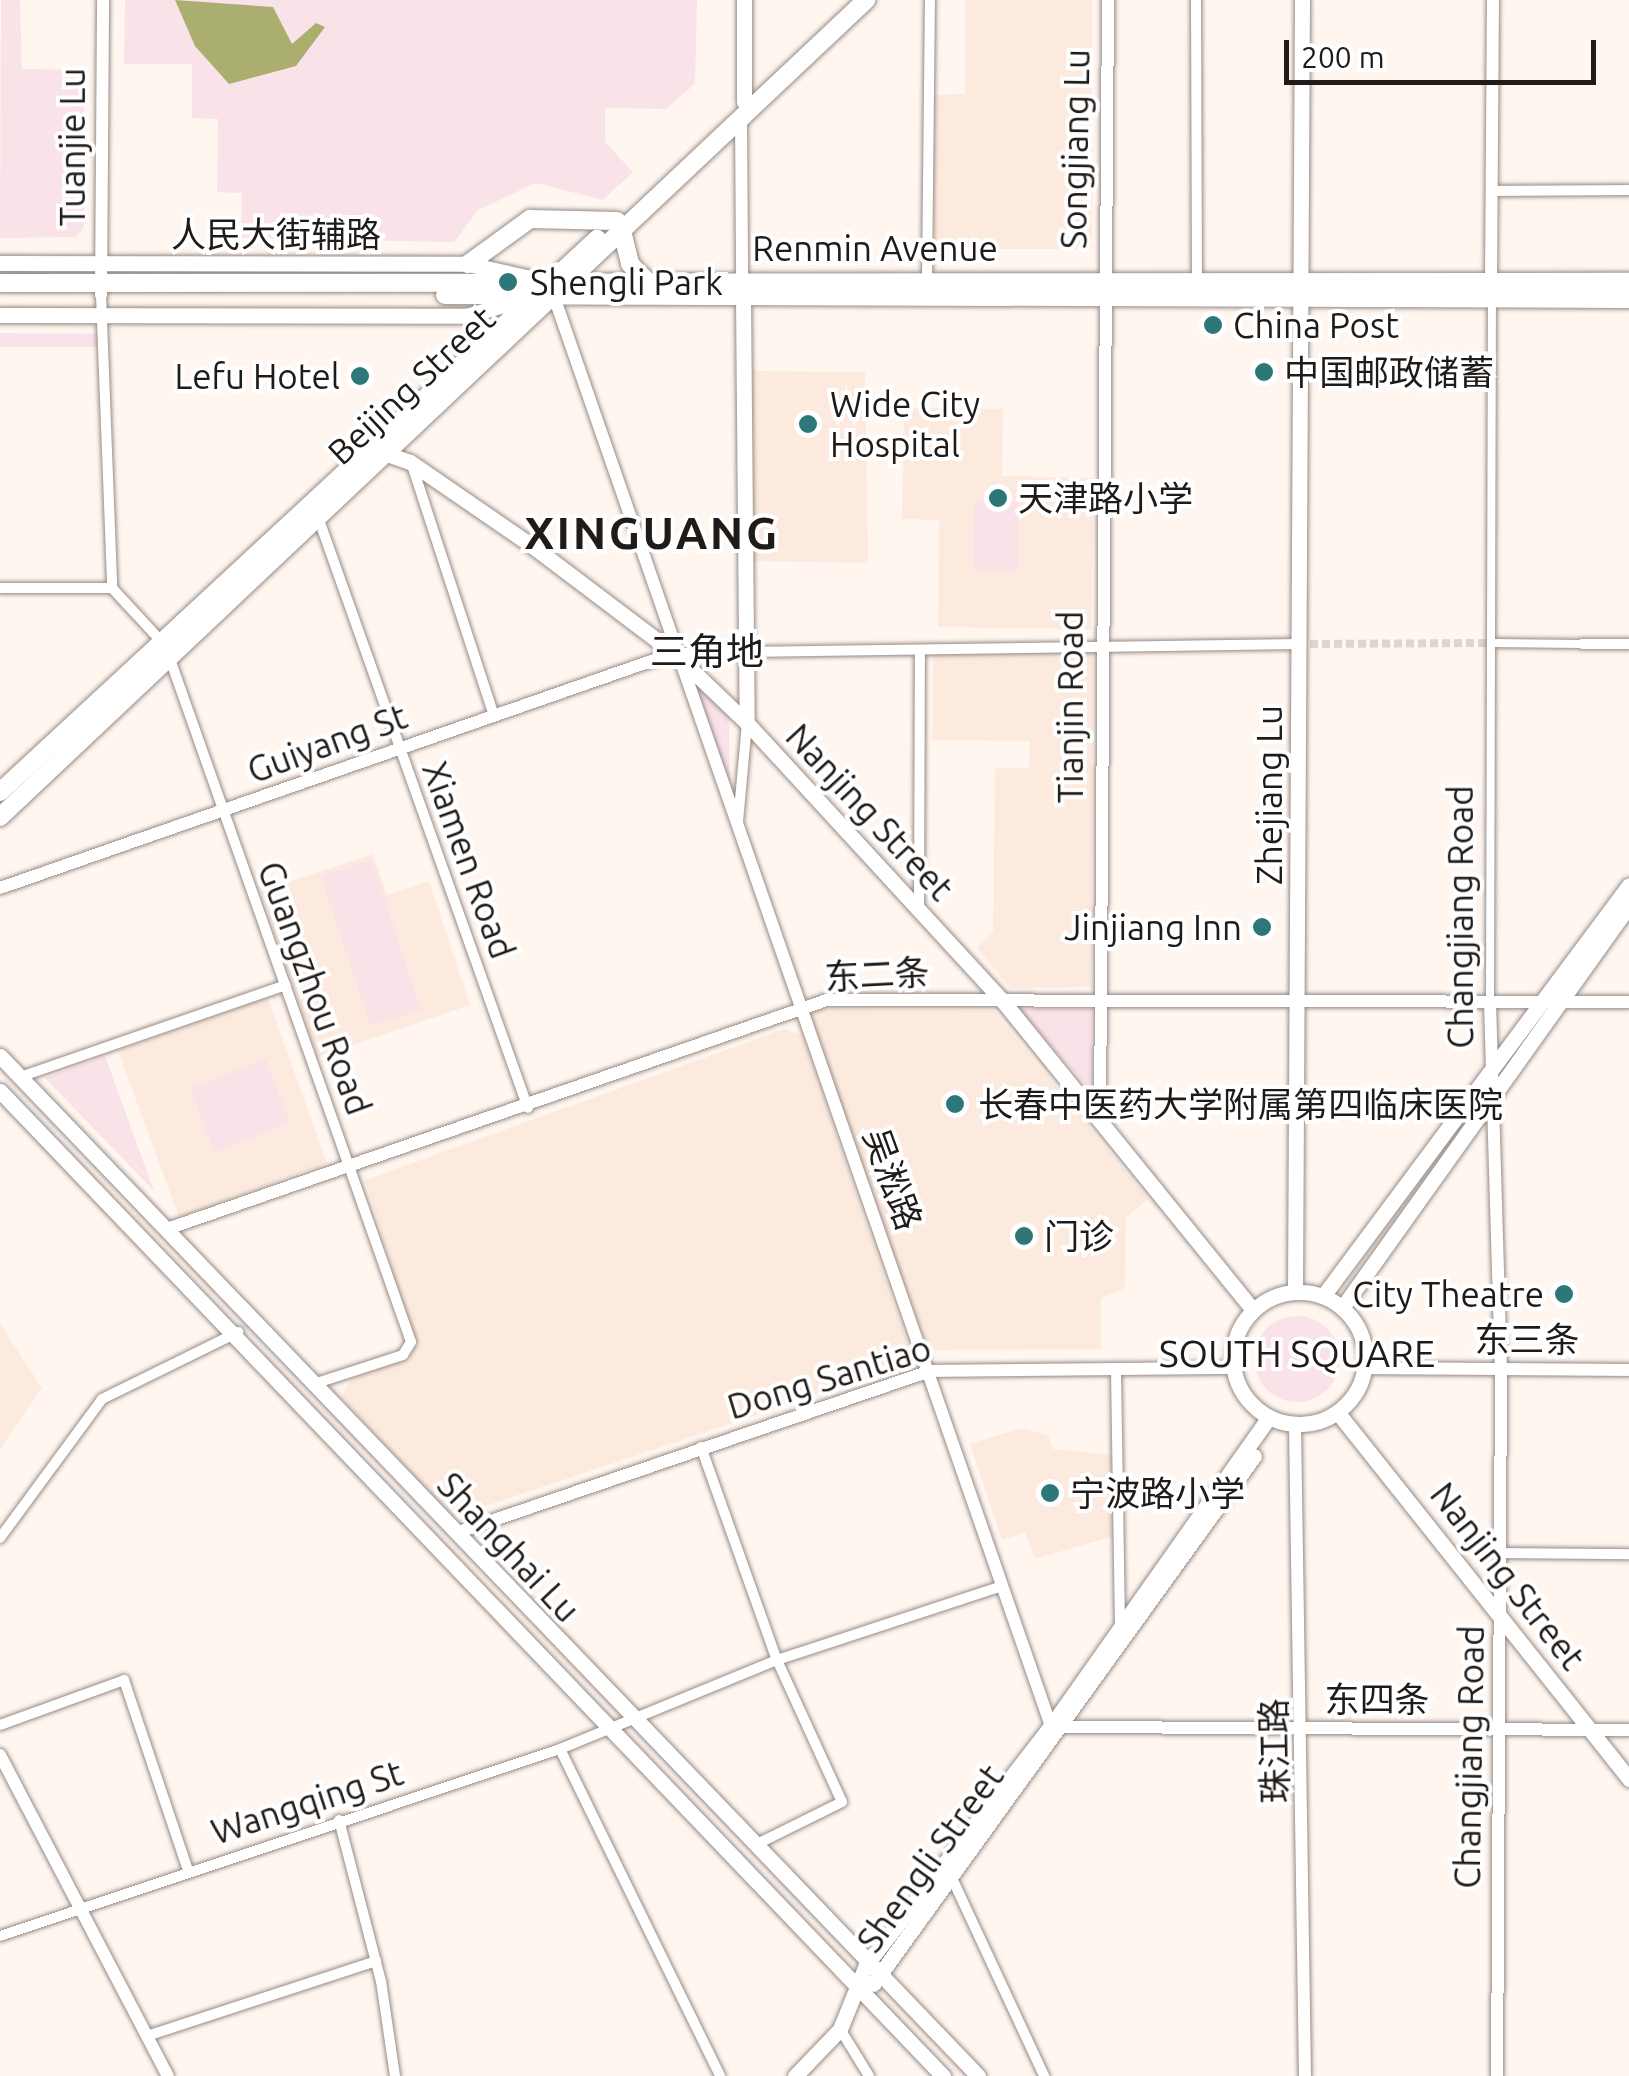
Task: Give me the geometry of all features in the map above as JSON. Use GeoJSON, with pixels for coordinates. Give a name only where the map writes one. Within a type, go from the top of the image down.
{"type":"FeatureCollection","features":[{"type":"Feature","properties":{"kind":"main road"},"geometry":{"type":"LineString","coordinates":[[742,110],[744,0]]}},
{"type":"Feature","properties":{"kind":"main road","name":"Beijing Street"},"geometry":{"type":"LineString","coordinates":[[2,786],[318,517],[853,0]]}},
{"type":"Feature","properties":{"kind":"main road","name":"Beijing Street"},"geometry":{"type":"LineString","coordinates":[[742,110],[866,0]]}},
{"type":"Feature","properties":{"kind":"main road","name":"Zhejiang Lu"},"geometry":{"type":"LineString","coordinates":[[1295,1292],[1301,1004],[1298,290],[1302,0]]}},
{"type":"Feature","properties":{"kind":"main road"},"geometry":{"type":"LineString","coordinates":[[468,264],[530,219],[619,226],[630,264],[646,280]]}},
{"type":"Feature","properties":{"kind":"main road","name":"Beijing Street"},"geometry":{"type":"LineString","coordinates":[[551,289],[569,282],[619,226]]}},
{"type":"Feature","properties":{"kind":"main road","name":"人民大街辅路"},"geometry":{"type":"LineString","coordinates":[[0,264],[468,264],[551,289]]}},
{"type":"Feature","properties":{"kind":"main road","name":"Renmin Avenue"},"geometry":{"type":"LineString","coordinates":[[569,282],[646,280],[743,289],[928,280],[1104,289],[1197,281],[1298,290]]}},
{"type":"Feature","properties":{"kind":"main road","name":"Renmin Avenue"},"geometry":{"type":"LineString","coordinates":[[0,295],[101,289],[1491,290],[1629,282]]}},
{"type":"Feature","properties":{"kind":"main road","name":"Renmin Avenue"},"geometry":{"type":"LineString","coordinates":[[0,283],[101,289],[532,297],[551,289]]}},
{"type":"Feature","properties":{"kind":"main road"},"geometry":{"type":"LineString","coordinates":[[743,289],[747,723]]}},
{"type":"Feature","properties":{"kind":"main road","name":"Renmin Avenue"},"geometry":{"type":"LineString","coordinates":[[1491,290],[1629,299]]}},
{"type":"Feature","properties":{"kind":"main road"},"geometry":{"type":"LineString","coordinates":[[0,315],[466,316],[532,297]]}},
{"type":"Feature","properties":{"kind":"main road","name":"Beijing Street"},"geometry":{"type":"LineString","coordinates":[[0,817],[362,450],[532,297]]}},
{"type":"Feature","properties":{"kind":"main road","name":"Nanjing Street"},"geometry":{"type":"LineString","coordinates":[[362,450],[387,452],[410,462],[674,653],[747,723],[1002,1000],[1100,1116],[1252,1309]]}},
{"type":"Feature","properties":{"kind":"main road"},"geometry":{"type":"LineString","coordinates":[[1323,1296],[1537,1001],[1629,885]]}},
{"type":"Feature","properties":{"kind":"main road"},"geometry":{"type":"LineString","coordinates":[[1342,1308],[1629,905]]}},
{"type":"Feature","properties":{"kind":"main road","name":"Shanghai Lu"},"geometry":{"type":"LineString","coordinates":[[0,1056],[866,1965],[978,2076]]}},
{"type":"Feature","properties":{"kind":"main road","name":"Shanghai Lu"},"geometry":{"type":"LineString","coordinates":[[0,1091],[239,1332],[608,1728],[943,2076]]}},
{"type":"Feature","properties":{"kind":"main road"},"geometry":{"type":"LineString","coordinates":[[1295,1292],[1323,1296],[1342,1308],[1360,1336],[1366,1368],[1338,1412],[1294,1426],[1273,1420],[1236,1386],[1236,1330],[1252,1309],[1295,1292]]}},
{"type":"Feature","properties":{"kind":"main road","name":"Nanjing Street"},"geometry":{"type":"LineString","coordinates":[[1338,1412],[1629,1779]]}},
{"type":"Feature","properties":{"kind":"main road","name":"Shengli Street"},"geometry":{"type":"LineString","coordinates":[[862,1991],[866,1965],[1058,1727],[1120,1627],[1273,1420]]}},
{"type":"Feature","properties":{"kind":"main road","name":"Shengli Street"},"geometry":{"type":"LineString","coordinates":[[862,1991],[881,1979],[950,1874],[1273,1420]]}},
{"type":"Feature","properties":{"kind":"main road"},"geometry":{"type":"LineString","coordinates":[[795,2076],[840,2029],[862,1991]]}},
{"type":"Feature","properties":{"kind":"street","name":"Tuanjie Lu"},"geometry":{"type":"LineString","coordinates":[[101,289],[104,0]]}},
{"type":"Feature","properties":{"kind":"street"},"geometry":{"type":"LineString","coordinates":[[928,280],[930,0]]}},
{"type":"Feature","properties":{"kind":"street","name":"Songjiang Lu"},"geometry":{"type":"LineString","coordinates":[[1104,289],[1108,0]]}},
{"type":"Feature","properties":{"kind":"street"},"geometry":{"type":"LineString","coordinates":[[1196,0],[1197,281]]}},
{"type":"Feature","properties":{"kind":"street"},"geometry":{"type":"LineString","coordinates":[[1491,290],[1494,0]]}},
{"type":"Feature","properties":{"kind":"street"},"geometry":{"type":"LineString","coordinates":[[742,110],[743,289]]}},
{"type":"Feature","properties":{"kind":"street"},"geometry":{"type":"LineString","coordinates":[[1491,190],[1629,190]]}},
{"type":"Feature","properties":{"kind":"street"},"geometry":{"type":"LineString","coordinates":[[101,289],[112,588],[166,650]]}},
{"type":"Feature","properties":{"kind":"street","name":"吴淞路"},"geometry":{"type":"LineString","coordinates":[[551,289],[737,838],[930,1370],[1002,1586],[1058,1727]]}},
{"type":"Feature","properties":{"kind":"street","name":"Tianjin Road"},"geometry":{"type":"LineString","coordinates":[[1100,1116],[1104,289]]}},
{"type":"Feature","properties":{"kind":"street","name":"Changjiang Road"},"geometry":{"type":"LineString","coordinates":[[1491,290],[1489,1102],[1501,1369],[1502,1553],[1497,2076]]}},
{"type":"Feature","properties":{"kind":"street"},"geometry":{"type":"LineString","coordinates":[[410,462],[494,716]]}},
{"type":"Feature","properties":{"kind":"street","name":"Xiamen Road"},"geometry":{"type":"LineString","coordinates":[[318,517],[528,1108]]}},
{"type":"Feature","properties":{"kind":"street"},"geometry":{"type":"LineString","coordinates":[[0,588],[112,588]]}},
{"type":"Feature","properties":{"kind":"street"},"geometry":{"type":"LineString","coordinates":[[674,653],[746,649],[920,653],[1100,643],[1298,644]]}},
{"type":"Feature","properties":{"kind":"street"},"geometry":{"type":"LineString","coordinates":[[1492,643],[1629,644]]}},
{"type":"Feature","properties":{"kind":"street","name":"Guangzhou Road"},"geometry":{"type":"LineString","coordinates":[[166,650],[410,1336],[403,1354],[314,1384]]}},
{"type":"Feature","properties":{"kind":"street","name":"Guiyang St"},"geometry":{"type":"LineString","coordinates":[[0,888],[674,653]]}},
{"type":"Feature","properties":{"kind":"street"},"geometry":{"type":"LineString","coordinates":[[919,910],[920,653]]}},
{"type":"Feature","properties":{"kind":"street"},"geometry":{"type":"LineString","coordinates":[[737,838],[747,723]]}},
{"type":"Feature","properties":{"kind":"street"},"geometry":{"type":"LineString","coordinates":[[20,1077],[285,986]]}},
{"type":"Feature","properties":{"kind":"street","name":"东二条"},"geometry":{"type":"LineString","coordinates":[[166,1229],[528,1108],[801,1013],[827,1000],[1629,1002]]}},
{"type":"Feature","properties":{"kind":"street"},"geometry":{"type":"LineString","coordinates":[[0,1538],[102,1399],[239,1332]]}},
{"type":"Feature","properties":{"kind":"street","name":"Dong Santiao"},"geometry":{"type":"LineString","coordinates":[[456,1532],[930,1370],[1235,1368]]}},
{"type":"Feature","properties":{"kind":"street","name":"东三条"},"geometry":{"type":"LineString","coordinates":[[1366,1368],[1629,1370]]}},
{"type":"Feature","properties":{"kind":"street"},"geometry":{"type":"LineString","coordinates":[[1116,1371],[1120,1627]]}},
{"type":"Feature","properties":{"kind":"street","name":"珠江路"},"geometry":{"type":"LineString","coordinates":[[1294,1426],[1305,1729],[1305,2076]]}},
{"type":"Feature","properties":{"kind":"street"},"geometry":{"type":"LineString","coordinates":[[701,1448],[777,1660],[842,1802],[752,1846]]}},
{"type":"Feature","properties":{"kind":"street"},"geometry":{"type":"LineString","coordinates":[[1502,1553],[1629,1554]]}},
{"type":"Feature","properties":{"kind":"street","name":"Wangqing St"},"geometry":{"type":"LineString","coordinates":[[0,1936],[74,1904],[560,1749],[777,1660],[1002,1586]]}},
{"type":"Feature","properties":{"kind":"street"},"geometry":{"type":"LineString","coordinates":[[0,1725],[124,1680],[188,1870]]}},
{"type":"Feature","properties":{"kind":"street","name":"东四条"},"geometry":{"type":"LineString","coordinates":[[1058,1727],[1629,1730]]}},
{"type":"Feature","properties":{"kind":"street"},"geometry":{"type":"LineString","coordinates":[[560,1749],[720,2076]]}},
{"type":"Feature","properties":{"kind":"street"},"geometry":{"type":"LineString","coordinates":[[0,1755],[74,1904],[168,2076]]}},
{"type":"Feature","properties":{"kind":"street"},"geometry":{"type":"LineString","coordinates":[[339,1820],[376,1961],[395,2076]]}},
{"type":"Feature","properties":{"kind":"street"},"geometry":{"type":"LineString","coordinates":[[950,1874],[1044,2076]]}},
{"type":"Feature","properties":{"kind":"street"},"geometry":{"type":"LineString","coordinates":[[147,2036],[376,1961]]}},
{"type":"Feature","properties":{"kind":"street"},"geometry":{"type":"LineString","coordinates":[[840,2029],[870,2076]]}},
{"type":"Feature","properties":{"kind":"shaded area"},"geometry":{"type":"Polygon","coordinates":[[[1,0],[20,0],[22,69],[84,70],[84,227],[76,237],[0,238],[1,0]]]}},
{"type":"Feature","properties":{"kind":"shaded area","name":"Shengli Park"},"geometry":{"type":"Polygon","coordinates":[[[125,0],[697,0],[695,84],[666,109],[605,108],[605,142],[633,172],[603,200],[536,183],[478,210],[454,242],[241,238],[242,193],[217,192],[218,119],[192,118],[192,64],[124,64],[125,0]]]}},
{"type":"Feature","properties":{"kind":"shaded area"},"geometry":{"type":"Polygon","coordinates":[[[175,0],[273,7],[292,44],[316,23],[325,27],[296,66],[229,84],[195,46],[175,0]]]}},
{"type":"Feature","properties":{"kind":"shaded area"},"geometry":{"type":"Polygon","coordinates":[[[965,0],[1092,0],[1092,249],[934,249],[934,95],[965,94],[965,0]]]}},
{"type":"Feature","properties":{"kind":"shaded area"},"geometry":{"type":"Polygon","coordinates":[[[0,333],[99,334],[99,347],[0,347],[0,333]]]}},
{"type":"Feature","properties":{"kind":"shaded area","name":"Wide City Hospital"},"geometry":{"type":"Polygon","coordinates":[[[752,371],[865,372],[868,563],[750,561],[752,371]]]}},
{"type":"Feature","properties":{"kind":"shaded area","name":"天津路小学"},"geometry":{"type":"Polygon","coordinates":[[[904,408],[1003,409],[1002,476],[1094,478],[1091,629],[938,627],[939,520],[902,519],[904,408]]]}},
{"type":"Feature","properties":{"kind":"shaded area"},"geometry":{"type":"Polygon","coordinates":[[[974,501],[1019,502],[1018,571],[973,570],[974,501]]]}},
{"type":"Feature","properties":{"kind":"shaded area"},"geometry":{"type":"Polygon","coordinates":[[[933,648],[1093,650],[1091,987],[1010,988],[977,948],[993,932],[995,768],[1029,768],[1030,741],[932,740],[933,648]]]}},
{"type":"Feature","properties":{"kind":"shaded area"},"geometry":{"type":"Polygon","coordinates":[[[677,659],[729,712],[730,804],[677,659]]]}},
{"type":"Feature","properties":{"kind":"shaded area"},"geometry":{"type":"Polygon","coordinates":[[[373,854],[387,895],[429,881],[470,1005],[317,1057],[261,891],[373,854]]]}},
{"type":"Feature","properties":{"kind":"shaded area"},"geometry":{"type":"Polygon","coordinates":[[[372,859],[421,1010],[370,1026],[321,876],[372,859]]]}},
{"type":"Feature","properties":{"kind":"shaded area"},"geometry":{"type":"Polygon","coordinates":[[[267,996],[327,1163],[179,1217],[118,1051],[267,996]]]}},
{"type":"Feature","properties":{"kind":"shaded area","name":"长春中医药大学附属第四临床医院"},"geometry":{"type":"Polygon","coordinates":[[[806,1009],[993,1010],[1148,1199],[1126,1218],[1125,1288],[1101,1298],[1101,1349],[928,1350],[806,1009]]]}},
{"type":"Feature","properties":{"kind":"shaded area"},"geometry":{"type":"Polygon","coordinates":[[[1019,1009],[1091,1009],[1092,1092],[1019,1009]]]}},
{"type":"Feature","properties":{"kind":"shaded area"},"geometry":{"type":"Polygon","coordinates":[[[784,1029],[802,1035],[914,1362],[453,1517],[341,1397],[351,1380],[410,1358],[415,1343],[365,1180],[784,1029]]]}},
{"type":"Feature","properties":{"kind":"shaded area"},"geometry":{"type":"Polygon","coordinates":[[[105,1056],[154,1191],[45,1078],[105,1056]]]}},
{"type":"Feature","properties":{"kind":"shaded area"},"geometry":{"type":"Polygon","coordinates":[[[266,1059],[290,1123],[214,1152],[190,1088],[266,1059]]]}},
{"type":"Feature","properties":{"kind":"shaded area"},"geometry":{"type":"Polygon","coordinates":[[[1297,1316],[1314,1319],[1328,1328],[1337,1342],[1337,1376],[1328,1390],[1314,1399],[1297,1402],[1280,1399],[1266,1390],[1257,1376],[1254,1359],[1257,1342],[1266,1328],[1280,1319],[1297,1316]]]}},
{"type":"Feature","properties":{"kind":"shaded area"},"geometry":{"type":"Polygon","coordinates":[[[0,1324],[42,1388],[0,1449],[0,1324]]]}},
{"type":"Feature","properties":{"kind":"shaded area","name":"宁波路小学"},"geometry":{"type":"Polygon","coordinates":[[[1021,1428],[1048,1435],[1053,1449],[1113,1455],[1114,1536],[1035,1559],[1025,1532],[1002,1540],[970,1444],[1021,1428]]]}},
{"type":"Feature","properties":{"kind":"tunnel"},"geometry":{"type":"LineString","coordinates":[[1298,644],[1492,643]]}},
{"type":"Feature","properties":{"kind":"place","name":"Shengli Park"},"geometry":{"type":"Point","coordinates":[508,282]}},
{"type":"Feature","properties":{"kind":"place","name":"China Post"},"geometry":{"type":"Point","coordinates":[1213,325]}},
{"type":"Feature","properties":{"kind":"place","name":"中国邮政储蓄"},"geometry":{"type":"Point","coordinates":[1264,372]}},
{"type":"Feature","properties":{"kind":"place","name":"Lefu Hotel"},"geometry":{"type":"Point","coordinates":[360,376]}},
{"type":"Feature","properties":{"kind":"place","name":"Wide City Hospital"},"geometry":{"type":"Point","coordinates":[808,424]}},
{"type":"Feature","properties":{"kind":"place","name":"天津路小学"},"geometry":{"type":"Point","coordinates":[998,498]}},
{"type":"Feature","properties":{"kind":"place","name":"Jinjiang Inn"},"geometry":{"type":"Point","coordinates":[1262,927]}},
{"type":"Feature","properties":{"kind":"place","name":"长春中医药大学附属第四临床医院"},"geometry":{"type":"Point","coordinates":[955,1104]}},
{"type":"Feature","properties":{"kind":"place","name":"门诊"},"geometry":{"type":"Point","coordinates":[1024,1236]}},
{"type":"Feature","properties":{"kind":"place","name":"City Theatre"},"geometry":{"type":"Point","coordinates":[1564,1294]}},
{"type":"Feature","properties":{"kind":"place","name":"宁波路小学"},"geometry":{"type":"Point","coordinates":[1050,1493]}},
{"type":"Feature","properties":{"kind":"district","name":"XINGUANG"},"geometry":{"type":"Point","coordinates":[652,533]}},
{"type":"Feature","properties":{"kind":"district","name":"三角地"},"geometry":{"type":"Point","coordinates":[707,652]}},
{"type":"Feature","properties":{"kind":"district","name":"SOUTH SQUARE"},"geometry":{"type":"Point","coordinates":[1297,1354]}}]}
